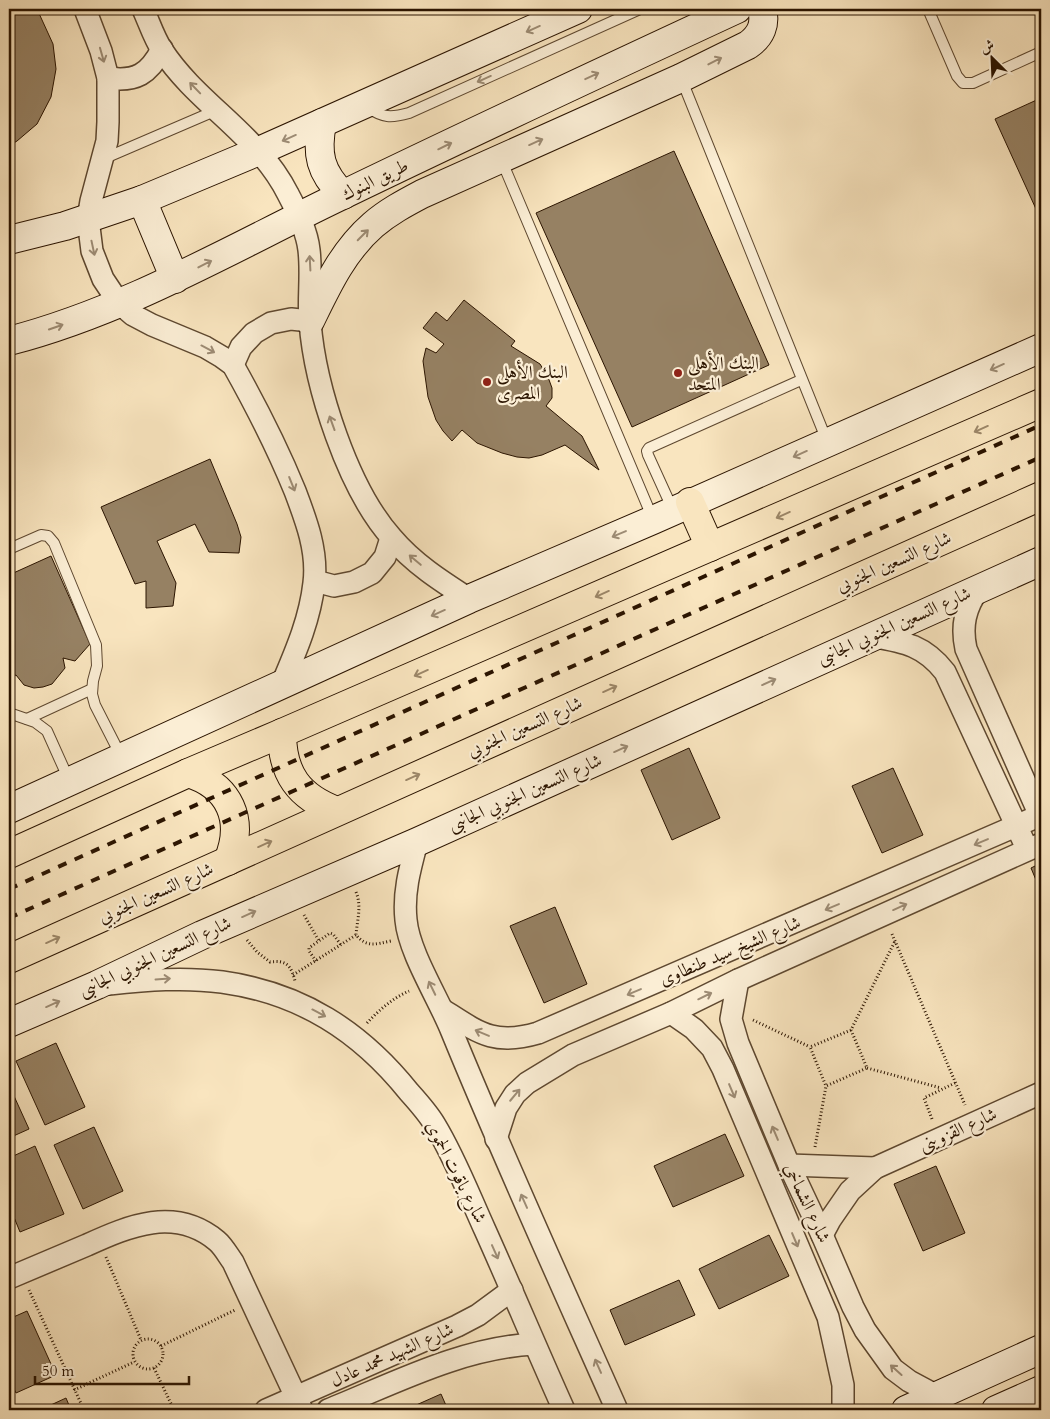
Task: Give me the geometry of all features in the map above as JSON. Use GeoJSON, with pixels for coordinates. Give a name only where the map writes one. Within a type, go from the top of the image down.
{"type":"FeatureCollection","features":[{"type":"Feature","properties":{"kind":"highway"},"geometry":{"type":"LineString","coordinates":[[9,854],[188,773],[1041,403]]}},
{"type":"Feature","properties":{"kind":"highway","name":"شارع التسعين الجنوبي"},"geometry":{"type":"LineString","coordinates":[[9,959],[1041,496]]}},
{"type":"Feature","properties":{"kind":"highway"},"geometry":{"type":"LineString","coordinates":[[672,511],[710,547]]}},
{"type":"Feature","properties":{"kind":"highway"},"geometry":{"type":"LineString","coordinates":[[282,733],[282,748],[291,776],[310,798],[337,811]]}},
{"type":"Feature","properties":{"kind":"highway"},"geometry":{"type":"LineString","coordinates":[[188,773],[210,783],[220,791],[233,812],[236,837],[228,861]]}},
{"type":"Feature","properties":{"kind":"street"},"geometry":{"type":"LineString","coordinates":[[85,9],[101,50],[108,78],[108,122],[103,159],[88,219],[92,251],[103,278],[119,303],[133,315],[205,347],[233,365],[274,442],[308,526],[314,550],[314,581],[307,621],[282,684]]}},
{"type":"Feature","properties":{"kind":"street"},"geometry":{"type":"LineString","coordinates":[[143,9],[162,49],[184,78],[259,151],[275,171],[288,193],[305,231],[309,249],[310,321],[315,356],[329,414],[366,502],[392,538],[418,563],[468,599]]}},
{"type":"Feature","properties":{"kind":"street"},"geometry":{"type":"LineString","coordinates":[[9,240],[88,219],[142,200],[259,151],[578,9]]}},
{"type":"Feature","properties":{"kind":"street","name":"طريق البنوك"},"geometry":{"type":"LineString","coordinates":[[9,337],[54,329],[175,278],[414,160],[737,9]]}},
{"type":"Feature","properties":{"kind":"street"},"geometry":{"type":"LineString","coordinates":[[310,321],[341,260],[374,224],[396,208],[429,190],[681,78],[754,40],[764,22],[762,9]]}},
{"type":"Feature","properties":{"kind":"street"},"geometry":{"type":"LineString","coordinates":[[108,78],[122,80],[135,77],[147,71],[162,49]]}},
{"type":"Feature","properties":{"kind":"street"},"geometry":{"type":"LineString","coordinates":[[322,123],[318,154],[330,182],[343,195]]}},
{"type":"Feature","properties":{"kind":"street"},"geometry":{"type":"LineString","coordinates":[[414,160],[429,190]]}},
{"type":"Feature","properties":{"kind":"street"},"geometry":{"type":"LineString","coordinates":[[142,200],[175,278]]}},
{"type":"Feature","properties":{"kind":"street"},"geometry":{"type":"LineString","coordinates":[[233,365],[241,348],[254,333],[271,323],[291,319],[310,321]]}},
{"type":"Feature","properties":{"kind":"street"},"geometry":{"type":"LineString","coordinates":[[9,809],[468,599],[1041,348]]}},
{"type":"Feature","properties":{"kind":"street"},"geometry":{"type":"LineString","coordinates":[[314,581],[334,586],[354,582],[372,573],[385,557],[392,538]]}},
{"type":"Feature","properties":{"kind":"street","name":"شارع التسعين الجنوبي الجانبى"},"geometry":{"type":"LineString","coordinates":[[9,1023],[97,985],[202,934],[417,842],[1041,561]]}},
{"type":"Feature","properties":{"kind":"street","name":"شارع الشيخ سيد طنطاوى"},"geometry":{"type":"LineString","coordinates":[[443,1010],[478,1032],[490,1036],[504,1039],[520,1038],[538,1033],[1041,816],[966,649],[963,637],[963,624],[966,611],[979,588]]}},
{"type":"Feature","properties":{"kind":"street","name":"شارع الشيخ سيد طنطاوى"},"geometry":{"type":"LineString","coordinates":[[496,1139],[506,1108],[515,1094],[527,1083],[573,1055],[671,1013],[738,980],[1035,847],[1017,826],[945,672],[936,660],[910,644],[871,636]]}},
{"type":"Feature","properties":{"kind":"street"},"geometry":{"type":"LineString","coordinates":[[417,842],[405,896],[406,921],[410,938],[443,1010],[496,1139],[617,1410]]}},
{"type":"Feature","properties":{"kind":"street","name":"شارع ياقوت الحموي"},"geometry":{"type":"LineString","coordinates":[[97,985],[167,978],[200,979],[258,989],[300,1004],[338,1024],[368,1046],[394,1073],[434,1123],[458,1170],[564,1410]]}},
{"type":"Feature","properties":{"kind":"street","name":"شارع الشماخي"},"geometry":{"type":"LineString","coordinates":[[738,980],[731,1020],[744,1059],[853,1307],[865,1330],[893,1369],[909,1381],[937,1396]]}},
{"type":"Feature","properties":{"kind":"street","name":"شارع الشماخي"},"geometry":{"type":"LineString","coordinates":[[671,1013],[694,1029],[712,1048],[723,1068],[828,1317],[843,1385],[843,1410]]}},
{"type":"Feature","properties":{"kind":"street"},"geometry":{"type":"LineString","coordinates":[[723,1068],[744,1059]]}},
{"type":"Feature","properties":{"kind":"street","name":"شارع القزوينى"},"geometry":{"type":"LineString","coordinates":[[822,1235],[850,1191],[875,1168],[1041,1093]]}},
{"type":"Feature","properties":{"kind":"street","name":"شارع القزوينى"},"geometry":{"type":"LineString","coordinates":[[789,1165],[875,1168]]}},
{"type":"Feature","properties":{"kind":"street"},"geometry":{"type":"LineString","coordinates":[[15,1276],[127,1227],[152,1222],[174,1222],[199,1230],[218,1241],[233,1262],[299,1404]]}},
{"type":"Feature","properties":{"kind":"street","name":"شارع الشهيد محمد عادل"},"geometry":{"type":"LineString","coordinates":[[266,1410],[299,1404],[478,1316],[512,1290]]}},
{"type":"Feature","properties":{"kind":"street","name":"شارع الشهيد محمد عادل"},"geometry":{"type":"LineString","coordinates":[[328,1410],[448,1361],[508,1345],[534,1344]]}},
{"type":"Feature","properties":{"kind":"street"},"geometry":{"type":"LineString","coordinates":[[906,1410],[1041,1349]]}},
{"type":"Feature","properties":{"kind":"street"},"geometry":{"type":"LineString","coordinates":[[996,1410],[1041,1390]]}},
{"type":"Feature","properties":{"kind":"lane"},"geometry":{"type":"LineString","coordinates":[[363,104],[377,114],[386,117],[409,113],[640,9]]}},
{"type":"Feature","properties":{"kind":"lane"},"geometry":{"type":"LineString","coordinates":[[928,9],[957,76],[964,83],[973,83],[1041,52]]}},
{"type":"Feature","properties":{"kind":"lane"},"geometry":{"type":"LineString","coordinates":[[681,78],[794,356],[801,380],[828,442]]}},
{"type":"Feature","properties":{"kind":"lane"},"geometry":{"type":"LineString","coordinates":[[103,159],[218,110]]}},
{"type":"Feature","properties":{"kind":"lane"},"geometry":{"type":"LineString","coordinates":[[500,158],[672,511]]}},
{"type":"Feature","properties":{"kind":"lane"},"geometry":{"type":"LineString","coordinates":[[672,511],[648,456],[647,451],[649,448],[801,380]]}},
{"type":"Feature","properties":{"kind":"lane"},"geometry":{"type":"LineString","coordinates":[[9,549],[41,535],[48,536],[54,543],[96,645],[98,666],[92,681],[92,694],[95,705],[122,757]]}},
{"type":"Feature","properties":{"kind":"lane"},"geometry":{"type":"LineString","coordinates":[[27,719],[92,688]]}},
{"type":"Feature","properties":{"kind":"lane"},"geometry":{"type":"LineString","coordinates":[[9,713],[27,719],[47,731],[70,781]]}},
{"type":"Feature","properties":{"kind":"path"},"geometry":{"type":"LineString","coordinates":[[360,867],[353,875],[354,888],[359,898],[360,909],[356,936],[361,942],[370,944],[410,938]]}},
{"type":"Feature","properties":{"kind":"path"},"geometry":{"type":"LineString","coordinates":[[884,915],[973,1124]]}},
{"type":"Feature","properties":{"kind":"path"},"geometry":{"type":"LineString","coordinates":[[316,961],[309,948],[330,933],[333,934],[341,945]]}},
{"type":"Feature","properties":{"kind":"path"},"geometry":{"type":"LineString","coordinates":[[242,936],[249,941],[257,952],[270,962],[280,961],[289,966],[300,1004]]}},
{"type":"Feature","properties":{"kind":"path"},"geometry":{"type":"LineString","coordinates":[[293,975],[356,936]]}},
{"type":"Feature","properties":{"kind":"path"},"geometry":{"type":"LineString","coordinates":[[810,1047],[851,1030],[895,941]]}},
{"type":"Feature","properties":{"kind":"path"},"geometry":{"type":"LineString","coordinates":[[354,1036],[383,1008],[402,994],[429,982]]}},
{"type":"Feature","properties":{"kind":"path"},"geometry":{"type":"LineString","coordinates":[[732,1010],[810,1047],[826,1086],[811,1166]]}},
{"type":"Feature","properties":{"kind":"path"},"geometry":{"type":"LineString","coordinates":[[851,1030],[867,1068]]}},
{"type":"Feature","properties":{"kind":"path"},"geometry":{"type":"LineString","coordinates":[[826,1086],[867,1068],[943,1088]]}},
{"type":"Feature","properties":{"kind":"path"},"geometry":{"type":"LineString","coordinates":[[941,1138],[924,1098],[956,1083]]}},
{"type":"Feature","properties":{"kind":"path"},"geometry":{"type":"LineString","coordinates":[[99,1239],[141,1340]]}},
{"type":"Feature","properties":{"kind":"path"},"geometry":{"type":"LineString","coordinates":[[15,1276],[84,1410]]}},
{"type":"Feature","properties":{"kind":"path"},"geometry":{"type":"LineString","coordinates":[[161,1346],[252,1302]]}},
{"type":"Feature","properties":{"kind":"path"},"geometry":{"type":"LineString","coordinates":[[149,1338],[156,1340],[161,1346],[163,1358],[154,1368],[140,1367],[134,1362],[132,1356],[133,1349],[141,1340],[149,1338]]}},
{"type":"Feature","properties":{"kind":"path"},"geometry":{"type":"LineString","coordinates":[[74,1390],[134,1362]]}},
{"type":"Feature","properties":{"kind":"path"},"geometry":{"type":"LineString","coordinates":[[154,1368],[174,1410]]}},
{"type":"Feature","properties":{"kind":"building"},"geometry":{"type":"Polygon","coordinates":[[[9,9],[37,9],[53,44],[56,69],[51,97],[37,124],[9,146],[9,9]]]}},
{"type":"Feature","properties":{"kind":"building"},"geometry":{"type":"Polygon","coordinates":[[[1041,98],[1041,220],[995,119],[1041,98]]]}},
{"type":"Feature","properties":{"kind":"building"},"geometry":{"type":"Polygon","coordinates":[[[674,151],[769,365],[632,427],[536,213],[674,151]]]}},
{"type":"Feature","properties":{"kind":"building","name":"البنك الأهلى المصرى"},"geometry":{"type":"Polygon","coordinates":[[[464,300],[515,341],[511,346],[540,364],[552,388],[552,398],[546,406],[582,436],[599,470],[565,445],[542,455],[529,458],[517,457],[477,443],[462,430],[452,441],[443,431],[436,420],[428,397],[423,361],[426,348],[436,353],[444,344],[423,328],[436,312],[447,321],[464,300]]]}},
{"type":"Feature","properties":{"kind":"building"},"geometry":{"type":"Polygon","coordinates":[[[210,459],[237,524],[241,537],[239,553],[209,552],[195,524],[157,541],[176,583],[173,606],[146,608],[146,581],[135,584],[101,507],[210,459]]]}},
{"type":"Feature","properties":{"kind":"building"},"geometry":{"type":"Polygon","coordinates":[[[51,556],[90,644],[75,661],[63,658],[65,668],[52,684],[34,688],[24,685],[16,675],[13,676],[9,690],[9,575],[51,556]]]}},
{"type":"Feature","properties":{"kind":"building"},"geometry":{"type":"Polygon","coordinates":[[[689,748],[720,818],[672,840],[641,770],[689,748]]]}},
{"type":"Feature","properties":{"kind":"building"},"geometry":{"type":"Polygon","coordinates":[[[893,768],[923,835],[882,853],[852,786],[893,768]]]}},
{"type":"Feature","properties":{"kind":"building"},"geometry":{"type":"Polygon","coordinates":[[[1041,863],[1041,892],[1031,868],[1041,863]]]}},
{"type":"Feature","properties":{"kind":"building"},"geometry":{"type":"Polygon","coordinates":[[[555,907],[587,984],[544,1003],[510,926],[555,907]]]}},
{"type":"Feature","properties":{"kind":"building"},"geometry":{"type":"Polygon","coordinates":[[[56,1043],[85,1107],[45,1125],[16,1061],[56,1043]]]}},
{"type":"Feature","properties":{"kind":"building"},"geometry":{"type":"Polygon","coordinates":[[[9,1085],[29,1129],[9,1138],[9,1085]]]}},
{"type":"Feature","properties":{"kind":"building"},"geometry":{"type":"Polygon","coordinates":[[[94,1127],[123,1191],[83,1209],[54,1145],[94,1127]]]}},
{"type":"Feature","properties":{"kind":"building"},"geometry":{"type":"Polygon","coordinates":[[[725,1134],[744,1176],[673,1207],[654,1166],[725,1134]]]}},
{"type":"Feature","properties":{"kind":"building"},"geometry":{"type":"Polygon","coordinates":[[[35,1146],[64,1214],[20,1232],[9,1205],[9,1158],[35,1146]]]}},
{"type":"Feature","properties":{"kind":"building"},"geometry":{"type":"Polygon","coordinates":[[[936,1166],[965,1233],[923,1251],[894,1184],[936,1166]]]}},
{"type":"Feature","properties":{"kind":"building"},"geometry":{"type":"Polygon","coordinates":[[[769,1235],[789,1276],[719,1309],[699,1269],[769,1235]]]}},
{"type":"Feature","properties":{"kind":"building"},"geometry":{"type":"Polygon","coordinates":[[[679,1280],[695,1315],[625,1345],[610,1310],[679,1280]]]}},
{"type":"Feature","properties":{"kind":"building"},"geometry":{"type":"Polygon","coordinates":[[[27,1311],[56,1375],[16,1393],[9,1378],[9,1319],[27,1311]]]}},
{"type":"Feature","properties":{"kind":"building"},"geometry":{"type":"Polygon","coordinates":[[[441,1394],[448,1410],[405,1410],[441,1394]]]}},
{"type":"Feature","properties":{"kind":"building"},"geometry":{"type":"Polygon","coordinates":[[[66,1398],[71,1410],[40,1410],[66,1398]]]}},
{"type":"Feature","properties":{"kind":"railway"},"geometry":{"type":"LineString","coordinates":[[9,889],[1041,425]]}},
{"type":"Feature","properties":{"kind":"railway"},"geometry":{"type":"LineString","coordinates":[[9,918],[1041,457]]}},
{"type":"Feature","properties":{"kind":"place","name":"البنك الأهلى المتحد"},"geometry":{"type":"Point","coordinates":[678,373]}},
{"type":"Feature","properties":{"kind":"place","name":"البنك الأهلى المصرى"},"geometry":{"type":"Point","coordinates":[487,382]}}]}
